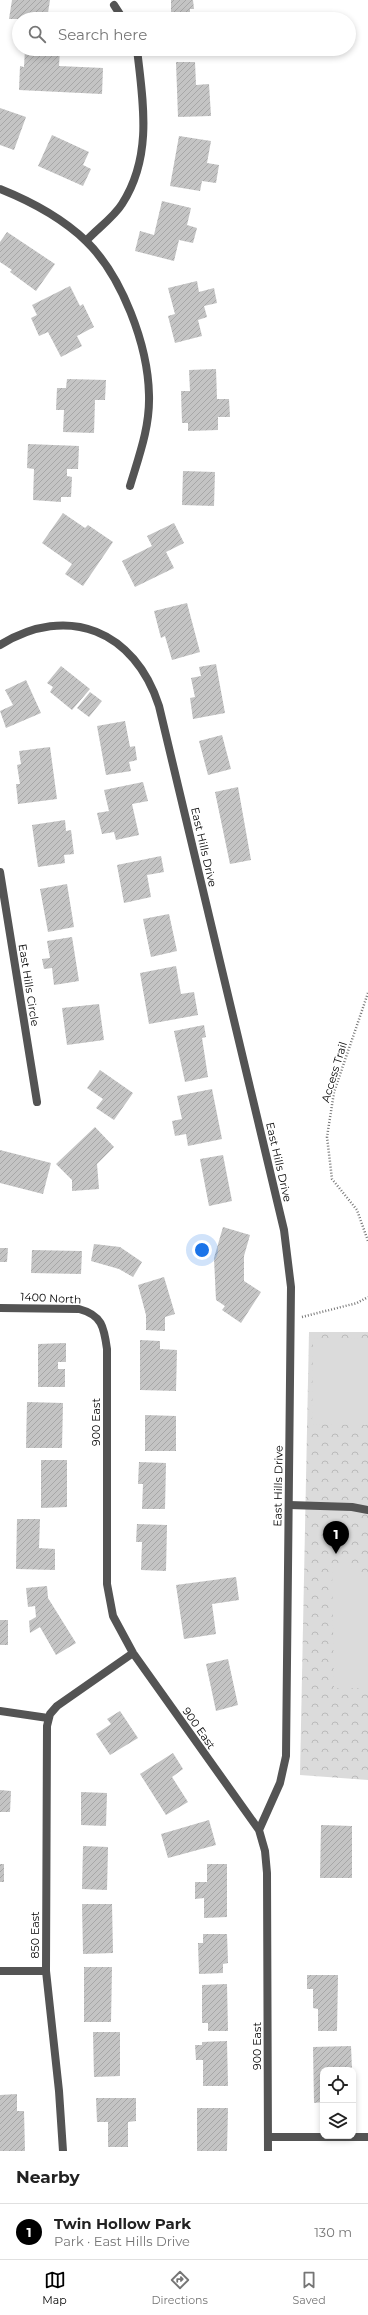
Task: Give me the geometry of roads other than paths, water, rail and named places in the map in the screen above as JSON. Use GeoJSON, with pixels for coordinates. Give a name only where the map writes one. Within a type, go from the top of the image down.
{"type":"FeatureCollection","features":[{"type":"Feature","properties":{"kind":"street"},"geometry":{"type":"LineString","coordinates":[[114,5],[119,12]]}},
{"type":"Feature","properties":{"kind":"street"},"geometry":{"type":"LineString","coordinates":[[86,241],[122,204],[137,173],[144,144],[145,116],[138,56]]}},
{"type":"Feature","properties":{"kind":"street"},"geometry":{"type":"LineString","coordinates":[[0,189],[19,196],[55,216],[86,241],[119,285],[134,319],[144,354],[149,394],[146,434],[130,486]]}},
{"type":"Feature","properties":{"kind":"street","name":"East Hills Drive"},"geometry":{"type":"LineString","coordinates":[[0,645],[17,636],[45,627],[68,625],[88,629],[113,640],[134,657],[155,692],[284,1230],[290,1269],[286,1756],[280,1783],[259,1830]]}},
{"type":"Feature","properties":{"kind":"street","name":"East Hills Circle"},"geometry":{"type":"LineString","coordinates":[[0,872],[37,1102]]}},
{"type":"Feature","properties":{"kind":"street","name":"1400 North"},"geometry":{"type":"LineString","coordinates":[[0,1308],[79,1309],[90,1312],[99,1318]]}},
{"type":"Feature","properties":{"kind":"street","name":"900 East"},"geometry":{"type":"LineString","coordinates":[[99,1318],[103,1328],[107,1349],[108,1595],[115,1621],[133,1653],[259,1830],[265,1851],[267,1872],[268,2151]]}},
{"type":"Feature","properties":{"kind":"street"},"geometry":{"type":"LineString","coordinates":[[289,1505],[352,1507],[368,1510]]}},
{"type":"Feature","properties":{"kind":"street"},"geometry":{"type":"LineString","coordinates":[[0,1711],[48,1718],[57,1706],[133,1653]]}},
{"type":"Feature","properties":{"kind":"street","name":"850 East"},"geometry":{"type":"LineString","coordinates":[[48,1718],[46,1745],[46,1971],[59,2091],[63,2151]]}},
{"type":"Feature","properties":{"kind":"street"},"geometry":{"type":"LineString","coordinates":[[0,1971],[46,1971]]}},
{"type":"Feature","properties":{"kind":"street"},"geometry":{"type":"LineString","coordinates":[[268,2137],[368,2137]]}},
{"type":"Feature","properties":{"kind":"place","name":"Twin Hollow Park"},"geometry":{"type":"Point","coordinates":[336,1554]}}]}
